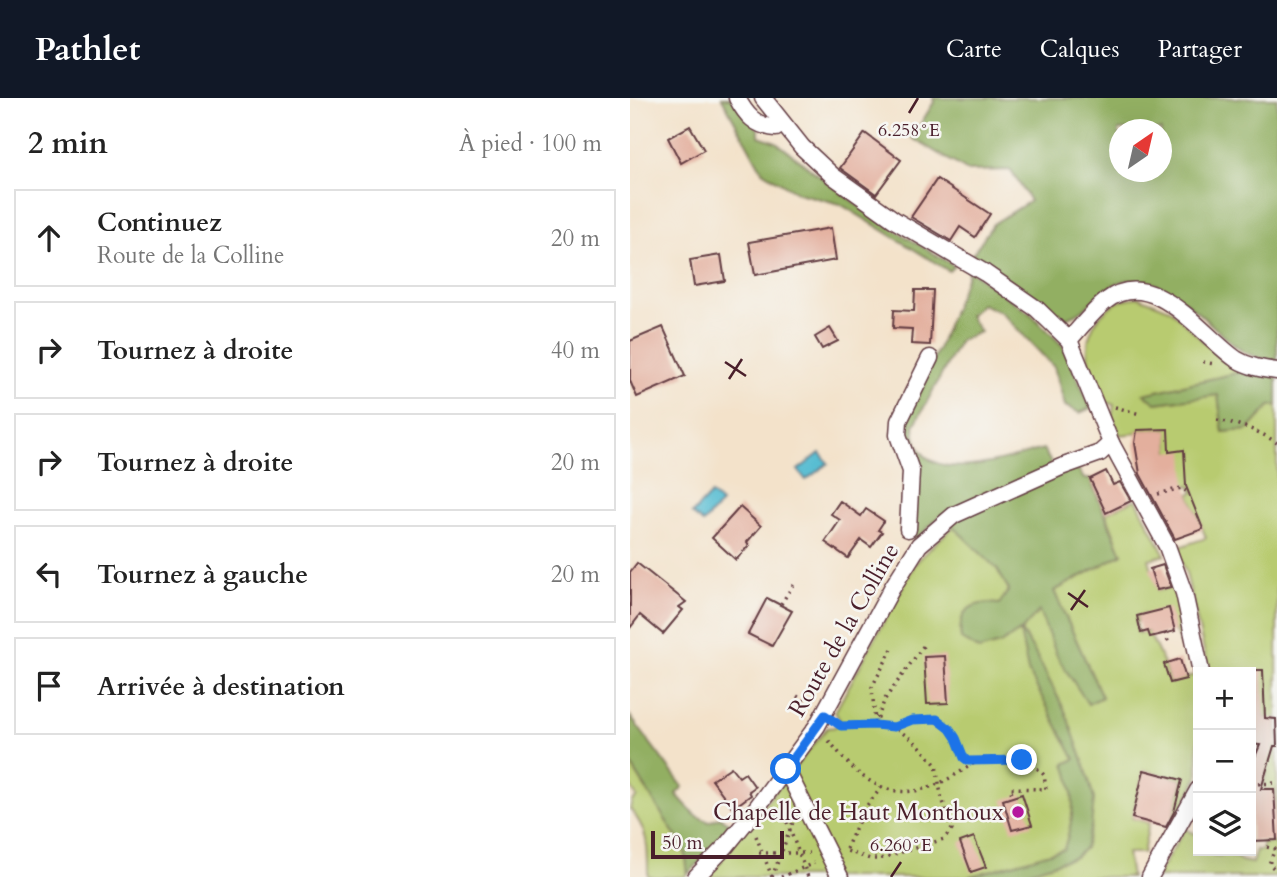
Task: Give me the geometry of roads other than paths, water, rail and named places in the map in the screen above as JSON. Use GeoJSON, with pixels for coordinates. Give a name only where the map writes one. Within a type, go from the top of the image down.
{"type":"FeatureCollection","features":[{"type":"Feature","properties":{"kind":"street"},"geometry":{"type":"LineString","coordinates":[[737,98],[747,116],[754,121],[776,128],[782,123]]}},
{"type":"Feature","properties":{"kind":"street"},"geometry":{"type":"LineString","coordinates":[[763,98],[802,147],[844,184],[896,221],[985,273],[1037,309],[1069,340],[1111,443],[1167,546],[1184,593],[1200,667]]}},
{"type":"Feature","properties":{"kind":"street"},"geometry":{"type":"LineString","coordinates":[[1069,340],[1105,301],[1120,294],[1138,291],[1150,293],[1177,308],[1236,359],[1249,366],[1277,371]]}},
{"type":"Feature","properties":{"kind":"street"},"geometry":{"type":"LineString","coordinates":[[908,529],[911,471],[898,435],[899,421],[930,358]]}},
{"type":"Feature","properties":{"kind":"street","name":"Route de la Colline"},"geometry":{"type":"LineString","coordinates":[[696,877],[726,846],[825,715],[909,558],[926,538],[954,515],[1037,477],[1100,453],[1111,443]]}},
{"type":"Feature","properties":{"kind":"street"},"geometry":{"type":"LineString","coordinates":[[786,769],[841,877]]}},
{"type":"Feature","properties":{"kind":"street"},"geometry":{"type":"LineString","coordinates":[[1150,877],[1196,793]]}},
{"type":"Feature","properties":{"kind":"water"},"geometry":{"type":"Polygon","coordinates":[[[820,453],[828,463],[806,480],[798,470],[820,453]]]}},
{"type":"Feature","properties":{"kind":"water"},"geometry":{"type":"Polygon","coordinates":[[[711,494],[721,503],[703,523],[692,514],[711,494]]]}},
{"type":"Feature","properties":{"kind":"place","name":"Chapelle de Haut Monthoux"},"geometry":{"type":"Point","coordinates":[1018,812]}}]}
